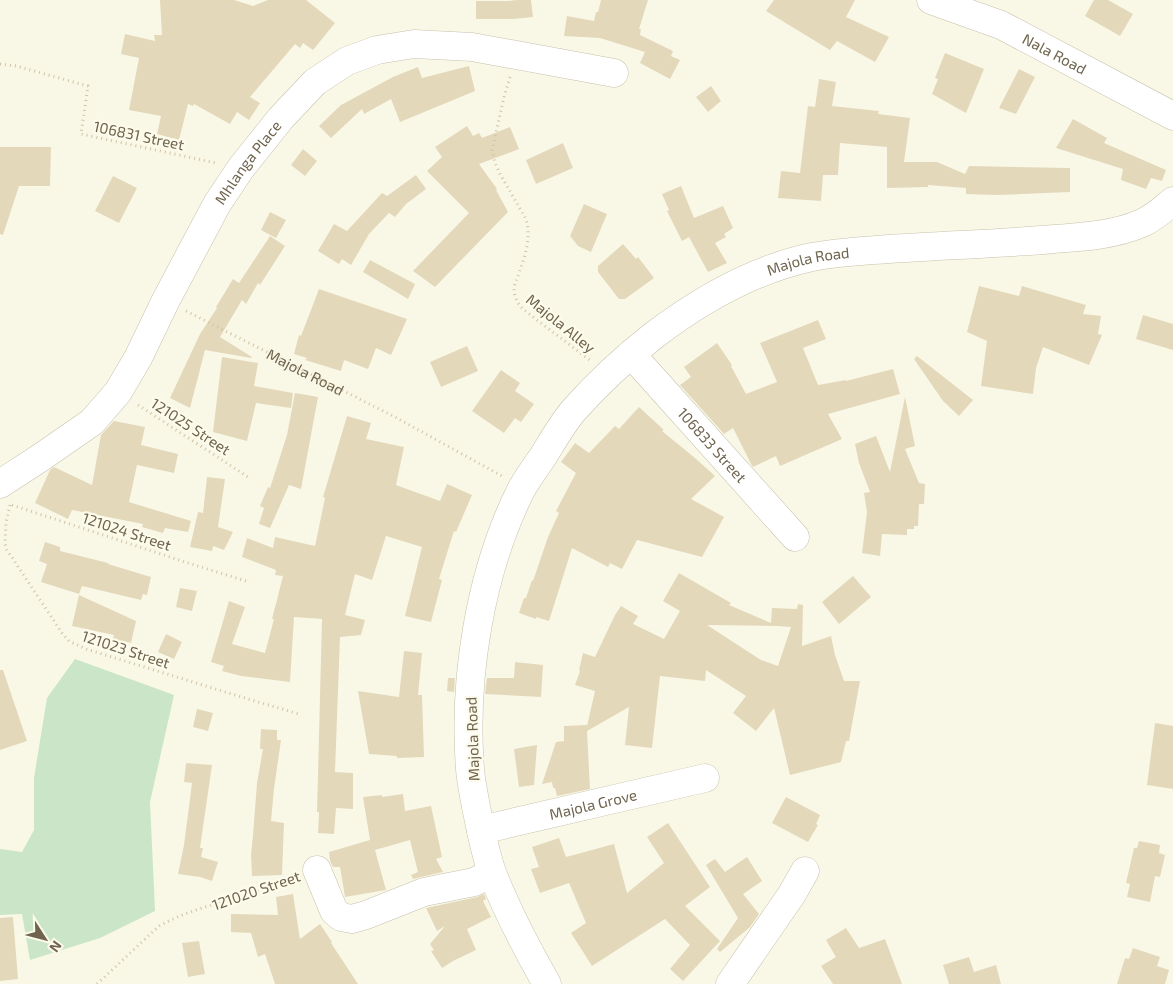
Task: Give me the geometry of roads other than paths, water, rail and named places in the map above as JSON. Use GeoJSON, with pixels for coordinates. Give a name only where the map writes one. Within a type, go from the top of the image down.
{"type":"FeatureCollection","features":[{"type":"Feature","properties":{"kind":"street","name":"Nala Road"},"geometry":{"type":"LineString","coordinates":[[931,0],[1001,25],[1173,116]]}},
{"type":"Feature","properties":{"kind":"street","name":"Mhlanga Place"},"geometry":{"type":"LineString","coordinates":[[4,496],[40,458],[92,422],[118,392],[138,358],[166,300],[217,204],[240,168],[281,118],[315,82],[347,61],[377,50],[414,44],[472,47],[614,73]]}},
{"type":"Feature","properties":{"kind":"street","name":"Majola Road"},"geometry":{"type":"LineString","coordinates":[[547,984],[492,873],[481,830],[470,772],[468,718],[472,656],[483,596],[499,541],[522,488],[573,412],[631,354],[673,321],[734,285],[773,269],[811,258],[848,252],[1034,241],[1114,232],[1142,223],[1173,201]]}},
{"type":"Feature","properties":{"kind":"street","name":"106833 Street"},"geometry":{"type":"LineString","coordinates":[[631,354],[794,537]]}},
{"type":"Feature","properties":{"kind":"street","name":"Majola Grove"},"geometry":{"type":"LineString","coordinates":[[481,830],[705,778]]}},
{"type":"Feature","properties":{"kind":"street","name":"121020 Street"},"geometry":{"type":"LineString","coordinates":[[317,870],[334,911],[341,917],[352,919],[366,916],[424,892],[474,882],[492,873]]}},
{"type":"Feature","properties":{"kind":"street"},"geometry":{"type":"LineString","coordinates":[[730,984],[792,894],[805,871]]}}]}
